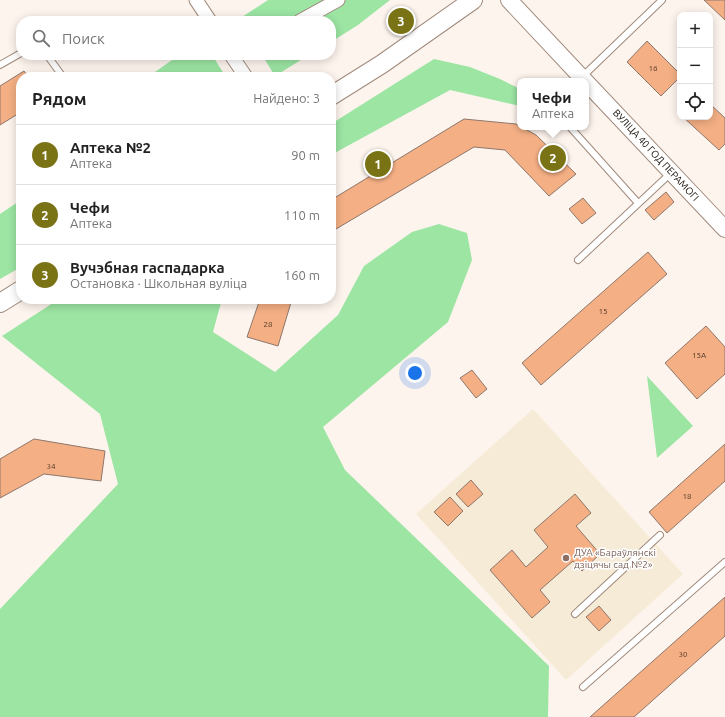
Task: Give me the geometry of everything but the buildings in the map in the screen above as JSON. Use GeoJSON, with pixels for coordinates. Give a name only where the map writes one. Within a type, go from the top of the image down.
{"type":"FeatureCollection","features":[{"type":"Feature","properties":{"kind":"main road"},"geometry":{"type":"LineString","coordinates":[[336,93],[382,64],[473,0]]}},
{"type":"Feature","properties":{"kind":"main road"},"geometry":{"type":"LineString","coordinates":[[0,303],[16,293]]}},
{"type":"Feature","properties":{"kind":"street"},"geometry":{"type":"LineString","coordinates":[[196,0],[207,16]]}},
{"type":"Feature","properties":{"kind":"street"},"geometry":{"type":"LineString","coordinates":[[309,16],[338,0]]}},
{"type":"Feature","properties":{"kind":"street","name":"ВУЛІЦА 40 ГОД ПЕРАМОГІ"},"geometry":{"type":"LineString","coordinates":[[509,0],[582,78]]}},
{"type":"Feature","properties":{"kind":"street"},"geometry":{"type":"LineString","coordinates":[[236,60],[243,72]]}},
{"type":"Feature","properties":{"kind":"street","name":"ВУЛІЦА 40 ГОД ПЕРАМОГІ"},"geometry":{"type":"LineString","coordinates":[[589,85],[725,230]]}},
{"type":"Feature","properties":{"kind":"lane"},"geometry":{"type":"LineString","coordinates":[[586,78],[662,0]]}},
{"type":"Feature","properties":{"kind":"lane"},"geometry":{"type":"LineString","coordinates":[[0,66],[16,56]]}},
{"type":"Feature","properties":{"kind":"lane"},"geometry":{"type":"LineString","coordinates":[[51,60],[59,72]]}},
{"type":"Feature","properties":{"kind":"lane"},"geometry":{"type":"LineString","coordinates":[[573,130],[638,203]]}},
{"type":"Feature","properties":{"kind":"lane"},"geometry":{"type":"LineString","coordinates":[[578,260],[672,172]]}},
{"type":"Feature","properties":{"kind":"lane"},"geometry":{"type":"LineString","coordinates":[[575,614],[660,535]]}},
{"type":"Feature","properties":{"kind":"lane"},"geometry":{"type":"LineString","coordinates":[[583,687],[725,562]]}},
{"type":"Feature","properties":{"kind":"shaded area"},"geometry":{"type":"Polygon","coordinates":[[[533,409],[683,574],[566,680],[416,514],[533,409]]]}},
{"type":"Feature","properties":{"kind":"green space"},"geometry":{"type":"Polygon","coordinates":[[[268,0],[390,0],[358,25],[336,39],[336,16],[244,16],[268,0]]]}},
{"type":"Feature","properties":{"kind":"green space"},"geometry":{"type":"Polygon","coordinates":[[[434,59],[470,67],[517,88],[517,105],[450,90],[336,152],[336,121],[434,59]]]}},
{"type":"Feature","properties":{"kind":"green space"},"geometry":{"type":"Polygon","coordinates":[[[172,60],[215,60],[223,72],[155,72],[172,60]]]}},
{"type":"Feature","properties":{"kind":"green space"},"geometry":{"type":"Polygon","coordinates":[[[265,60],[301,60],[281,72],[273,72],[265,60]]]}},
{"type":"Feature","properties":{"kind":"green space"},"geometry":{"type":"Polygon","coordinates":[[[16,203],[16,270],[0,279],[0,214],[16,203]]]}},
{"type":"Feature","properties":{"kind":"green space"},"geometry":{"type":"Polygon","coordinates":[[[439,224],[467,233],[472,260],[448,322],[323,427],[345,470],[549,666],[548,717],[0,717],[0,609],[118,484],[100,414],[2,336],[51,304],[221,304],[213,332],[275,372],[338,315],[364,266],[412,232],[439,224]]]}},
{"type":"Feature","properties":{"kind":"green space"},"geometry":{"type":"Polygon","coordinates":[[[647,376],[693,426],[657,458],[647,376]]]}},
{"type":"Feature","properties":{"kind":"place","name":"Вучэбная гаспадарка"},"geometry":{"type":"Point","coordinates":[401,21]}},
{"type":"Feature","properties":{"kind":"place","name":"Чефи"},"geometry":{"type":"Point","coordinates":[553,158]}},
{"type":"Feature","properties":{"kind":"place","name":"Аптека №2"},"geometry":{"type":"Point","coordinates":[378,164]}},
{"type":"Feature","properties":{"kind":"place","name":"ДУА «Бараўлянскі дзіцячы сад №2»"},"geometry":{"type":"Point","coordinates":[566,558]}}]}
